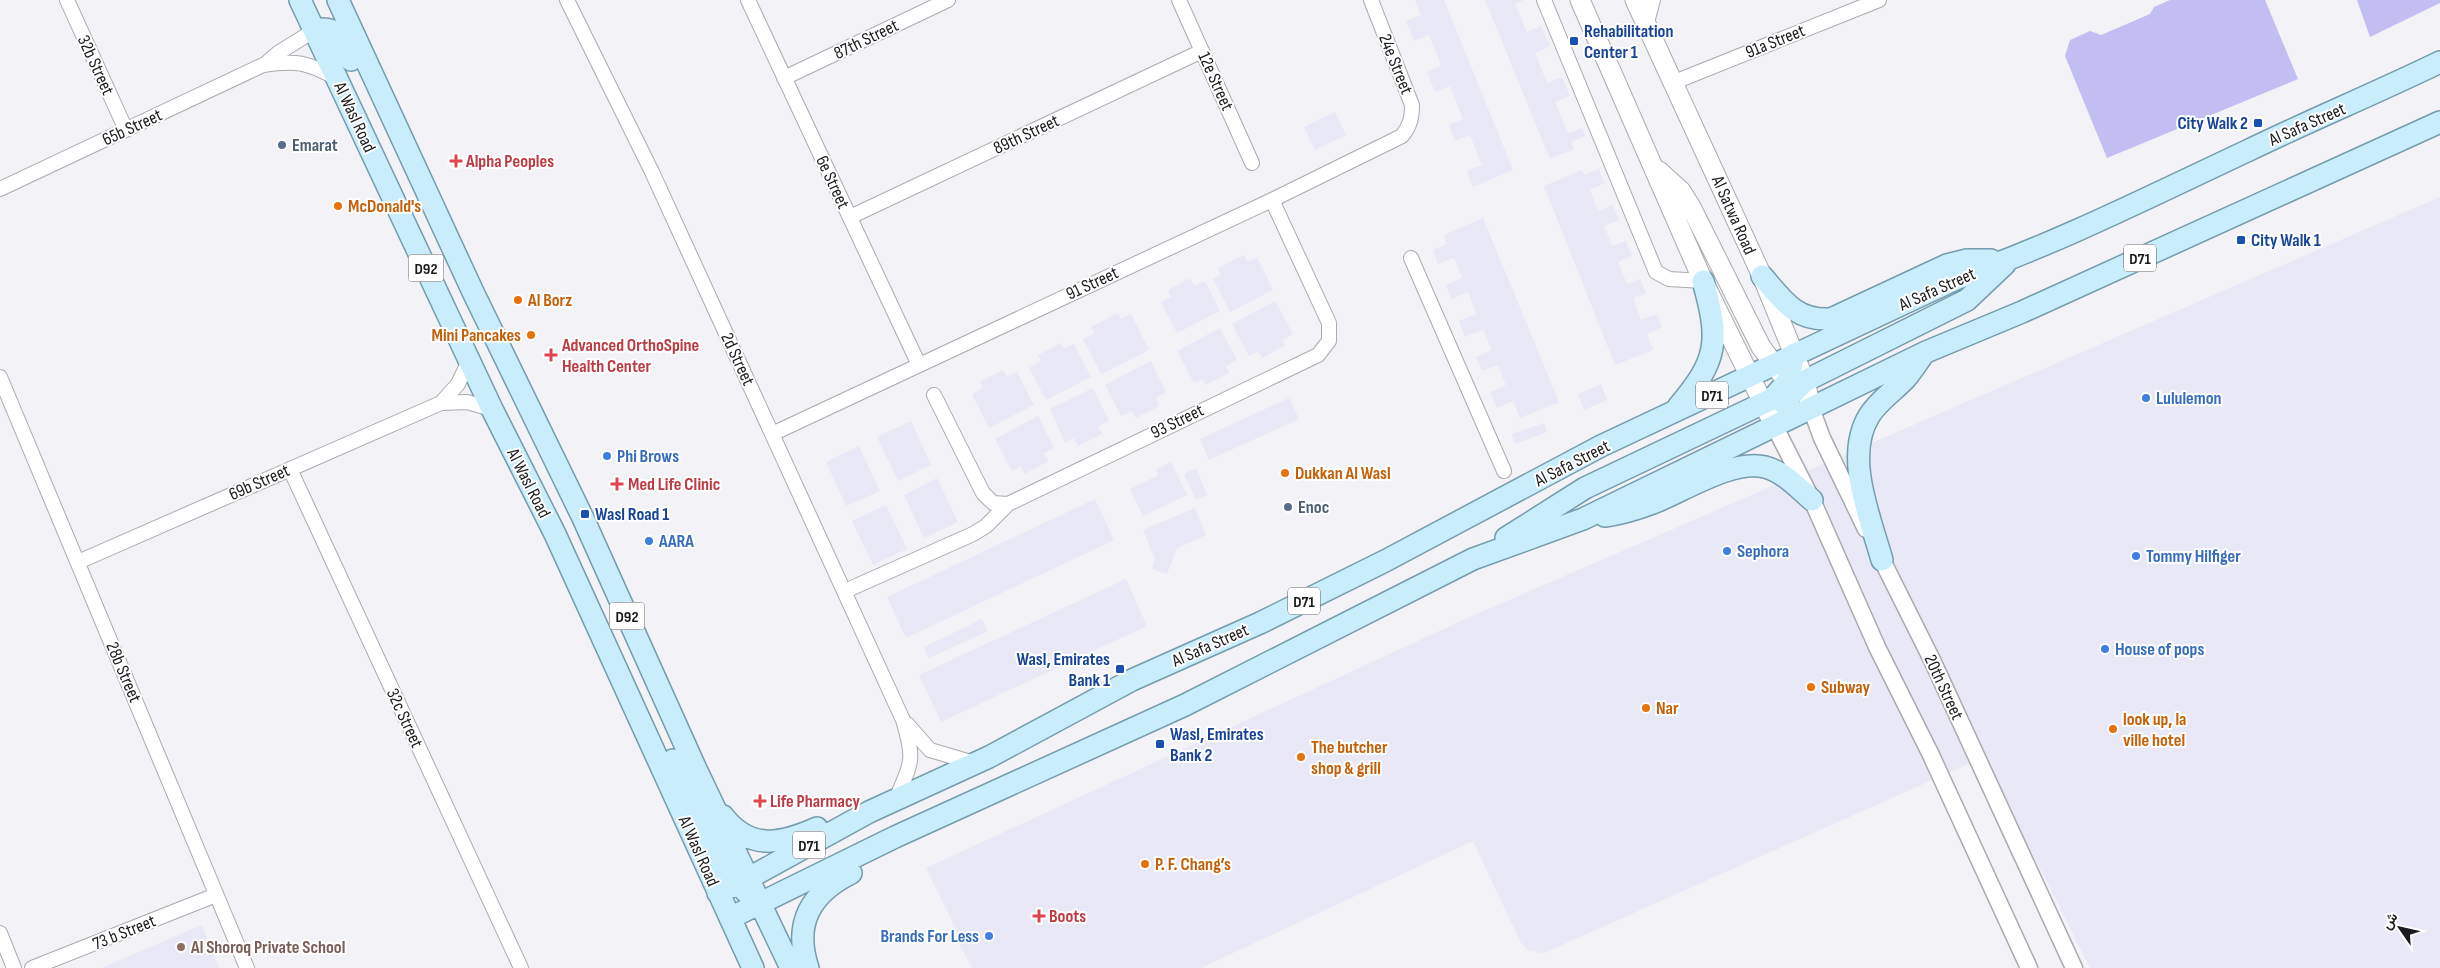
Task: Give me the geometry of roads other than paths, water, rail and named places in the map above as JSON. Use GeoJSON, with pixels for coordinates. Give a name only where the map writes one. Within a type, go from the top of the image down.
{"type":"FeatureCollection","features":[{"type":"Feature","properties":{"kind":"main road","name":"Al Wasl Road"},"geometry":{"type":"LineString","coordinates":[[300,0],[469,361],[555,534],[753,968]]}},
{"type":"Feature","properties":{"kind":"main road","name":"Al Wasl Road"},"geometry":{"type":"LineString","coordinates":[[338,0],[473,292],[584,518],[712,801],[744,881],[761,902],[791,968]]}},
{"type":"Feature","properties":{"kind":"main road"},"geometry":{"type":"LineString","coordinates":[[1580,0],[1703,281],[1775,427]]}},
{"type":"Feature","properties":{"kind":"main road","name":"Al Satwa Road"},"geometry":{"type":"LineString","coordinates":[[1635,0],[1672,83],[1709,157],[1762,276],[1794,354]]}},
{"type":"Feature","properties":{"kind":"main road"},"geometry":{"type":"LineString","coordinates":[[314,30],[325,28],[338,35],[435,231],[473,292]]}},
{"type":"Feature","properties":{"kind":"main road","name":"Al Safa Street"},"geometry":{"type":"LineString","coordinates":[[718,893],[744,881],[869,812],[974,763],[1132,680],[1260,624],[1385,561],[1601,446],[1958,278],[2009,260],[2103,220],[2440,62]]}},
{"type":"Feature","properties":{"kind":"main road","name":"D71"},"geometry":{"type":"LineString","coordinates":[[730,918],[895,837],[1184,705],[1473,559],[1582,519],[1775,427],[1926,352],[2030,308],[2440,122]]}},
{"type":"Feature","properties":{"kind":"main road"},"geometry":{"type":"LineString","coordinates":[[1654,166],[1668,178],[1691,207],[1756,338],[1773,365],[1796,384],[1811,408]]}},
{"type":"Feature","properties":{"kind":"main road"},"geometry":{"type":"LineString","coordinates":[[1762,276],[1793,310],[1818,320],[1831,319],[1947,265],[1967,260],[2009,260]]}},
{"type":"Feature","properties":{"kind":"main road"},"geometry":{"type":"LineString","coordinates":[[1473,559],[1585,488],[1764,404],[1781,391],[1828,370],[1967,300],[2009,260]]}},
{"type":"Feature","properties":{"kind":"main road"},"geometry":{"type":"LineString","coordinates":[[1674,413],[1700,381],[1706,371],[1712,350],[1711,307],[1703,281]]}},
{"type":"Feature","properties":{"kind":"main road"},"geometry":{"type":"LineString","coordinates":[[1756,338],[1764,344],[1773,343],[1781,337],[1783,328]]}},
{"type":"Feature","properties":{"kind":"main road"},"geometry":{"type":"LineString","coordinates":[[1882,560],[1858,469],[1859,442],[1869,416],[1907,377],[1926,352]]}},
{"type":"Feature","properties":{"kind":"main road"},"geometry":{"type":"LineString","coordinates":[[1775,427],[1782,406],[1796,384],[1794,354]]}},
{"type":"Feature","properties":{"kind":"main road"},"geometry":{"type":"LineString","coordinates":[[1828,370],[1824,383],[1833,393],[1840,395]]}},
{"type":"Feature","properties":{"kind":"main road"},"geometry":{"type":"LineString","coordinates":[[1726,388],[1734,387],[1745,396],[1747,402],[1745,410],[1739,415]]}},
{"type":"Feature","properties":{"kind":"main road"},"geometry":{"type":"LineString","coordinates":[[1582,519],[1636,509],[1727,471],[1753,465],[1766,467],[1781,473],[1812,500]]}},
{"type":"Feature","properties":{"kind":"main road"},"geometry":{"type":"LineString","coordinates":[[611,654],[628,669],[641,688],[676,767],[727,868],[744,881]]}},
{"type":"Feature","properties":{"kind":"main road"},"geometry":{"type":"LineString","coordinates":[[712,801],[730,825],[754,839],[768,842],[796,837],[842,817],[869,812]]}},
{"type":"Feature","properties":{"kind":"main road"},"geometry":{"type":"LineString","coordinates":[[808,968],[802,949],[802,935],[811,906],[828,886],[882,856],[895,837]]}},
{"type":"Feature","properties":{"kind":"street","name":"32b Street"},"geometry":{"type":"LineString","coordinates":[[66,0],[126,130]]}},
{"type":"Feature","properties":{"kind":"street","name":"2d Street"},"geometry":{"type":"LineString","coordinates":[[567,0],[652,172],[903,720],[912,754],[908,773],[896,799]]}},
{"type":"Feature","properties":{"kind":"street","name":"6e Street"},"geometry":{"type":"LineString","coordinates":[[748,0],[919,365]]}},
{"type":"Feature","properties":{"kind":"street","name":"87th Street"},"geometry":{"type":"LineString","coordinates":[[784,78],[948,0]]}},
{"type":"Feature","properties":{"kind":"street","name":"12e Street"},"geometry":{"type":"LineString","coordinates":[[1179,0],[1252,163]]}},
{"type":"Feature","properties":{"kind":"street","name":"24e Street"},"geometry":{"type":"LineString","coordinates":[[1371,0],[1412,104],[1412,117],[1408,128]]}},
{"type":"Feature","properties":{"kind":"street"},"geometry":{"type":"LineString","coordinates":[[1544,0],[1656,272],[1669,279],[1703,281]]}},
{"type":"Feature","properties":{"kind":"street"},"geometry":{"type":"LineString","coordinates":[[1646,26],[1653,0]]}},
{"type":"Feature","properties":{"kind":"street","name":"91a Street"},"geometry":{"type":"LineString","coordinates":[[1672,83],[1879,0]]}},
{"type":"Feature","properties":{"kind":"street","name":"65b Street"},"geometry":{"type":"LineString","coordinates":[[0,189],[263,65],[314,30]]}},
{"type":"Feature","properties":{"kind":"street","name":"89th Street"},"geometry":{"type":"LineString","coordinates":[[850,217],[1202,51]]}},
{"type":"Feature","properties":{"kind":"street","name":"65b Street"},"geometry":{"type":"LineString","coordinates":[[263,65],[288,61],[304,62],[336,78]]}},
{"type":"Feature","properties":{"kind":"street","name":"91 Street"},"geometry":{"type":"LineString","coordinates":[[772,434],[1272,200],[1392,142],[1408,128]]}},
{"type":"Feature","properties":{"kind":"street","name":"93 Street"},"geometry":{"type":"LineString","coordinates":[[1008,504],[1318,355],[1325,349],[1329,341],[1329,323],[1272,200]]}},
{"type":"Feature","properties":{"kind":"street"},"geometry":{"type":"LineString","coordinates":[[1411,258],[1504,471]]}},
{"type":"Feature","properties":{"kind":"street","name":"69b Street"},"geometry":{"type":"LineString","coordinates":[[441,403],[458,384],[469,361]]}},
{"type":"Feature","properties":{"kind":"street","name":"28b Street"},"geometry":{"type":"LineString","coordinates":[[0,377],[247,968]]}},
{"type":"Feature","properties":{"kind":"street"},"geometry":{"type":"LineString","coordinates":[[934,395],[983,493],[993,503],[1008,504]]}},
{"type":"Feature","properties":{"kind":"street","name":"69b Street"},"geometry":{"type":"LineString","coordinates":[[78,562],[441,403],[467,402],[492,409]]}},
{"type":"Feature","properties":{"kind":"street","name":"20th Street"},"geometry":{"type":"LineString","coordinates":[[1811,408],[1826,447],[1932,660],[2074,968]]}},
{"type":"Feature","properties":{"kind":"street"},"geometry":{"type":"LineString","coordinates":[[1775,427],[1812,500],[1877,647],[1930,753],[2029,968]]}},
{"type":"Feature","properties":{"kind":"street","name":"32c Street"},"geometry":{"type":"LineString","coordinates":[[290,469],[521,968]]}},
{"type":"Feature","properties":{"kind":"street"},"geometry":{"type":"LineString","coordinates":[[845,591],[973,534],[986,526],[1008,504]]}},
{"type":"Feature","properties":{"kind":"street","name":"2d Street"},"geometry":{"type":"LineString","coordinates":[[903,720],[930,750],[974,763]]}},
{"type":"Feature","properties":{"kind":"street","name":"73 b Street"},"geometry":{"type":"LineString","coordinates":[[32,968],[216,895]]}},
{"type":"Feature","properties":{"kind":"street"},"geometry":{"type":"LineString","coordinates":[[0,933],[14,968]]}},
{"type":"Feature","properties":{"kind":"place","name":"Rehabilitation Center 1"},"geometry":{"type":"Point","coordinates":[1574,41]}},
{"type":"Feature","properties":{"kind":"place","name":"City Walk 2"},"geometry":{"type":"Point","coordinates":[2258,123]}},
{"type":"Feature","properties":{"kind":"place","name":"Emarat"},"geometry":{"type":"Point","coordinates":[282,145]}},
{"type":"Feature","properties":{"kind":"place","name":"Alpha Peoples"},"geometry":{"type":"Point","coordinates":[456,161]}},
{"type":"Feature","properties":{"kind":"place","name":"McDonald's"},"geometry":{"type":"Point","coordinates":[338,206]}},
{"type":"Feature","properties":{"kind":"place","name":"City Walk 1"},"geometry":{"type":"Point","coordinates":[2241,240]}},
{"type":"Feature","properties":{"kind":"place","name":"Al Borz"},"geometry":{"type":"Point","coordinates":[518,300]}},
{"type":"Feature","properties":{"kind":"place","name":"Mini Pancakes"},"geometry":{"type":"Point","coordinates":[531,335]}},
{"type":"Feature","properties":{"kind":"place","name":"Advanced OrthoSpine Health Center"},"geometry":{"type":"Point","coordinates":[551,355]}},
{"type":"Feature","properties":{"kind":"place","name":"Lululemon"},"geometry":{"type":"Point","coordinates":[2146,398]}},
{"type":"Feature","properties":{"kind":"place","name":"Phi Brows"},"geometry":{"type":"Point","coordinates":[607,456]}},
{"type":"Feature","properties":{"kind":"place","name":"Dukkan Al Wasl"},"geometry":{"type":"Point","coordinates":[1285,473]}},
{"type":"Feature","properties":{"kind":"place","name":"Med Life Clinic"},"geometry":{"type":"Point","coordinates":[617,484]}},
{"type":"Feature","properties":{"kind":"place","name":"Enoc"},"geometry":{"type":"Point","coordinates":[1288,507]}},
{"type":"Feature","properties":{"kind":"place","name":"Wasl Road 1"},"geometry":{"type":"Point","coordinates":[585,514]}},
{"type":"Feature","properties":{"kind":"place","name":"AARA"},"geometry":{"type":"Point","coordinates":[649,541]}},
{"type":"Feature","properties":{"kind":"place","name":"Sephora"},"geometry":{"type":"Point","coordinates":[1727,551]}},
{"type":"Feature","properties":{"kind":"place","name":"Tommy Hilfiger"},"geometry":{"type":"Point","coordinates":[2136,556]}},
{"type":"Feature","properties":{"kind":"place","name":"House of pops"},"geometry":{"type":"Point","coordinates":[2105,649]}},
{"type":"Feature","properties":{"kind":"place","name":"Wasl, Emirates Bank 1"},"geometry":{"type":"Point","coordinates":[1120,669]}},
{"type":"Feature","properties":{"kind":"place","name":"Subway"},"geometry":{"type":"Point","coordinates":[1811,687]}},
{"type":"Feature","properties":{"kind":"place","name":"Nar"},"geometry":{"type":"Point","coordinates":[1646,708]}},
{"type":"Feature","properties":{"kind":"place","name":"look up, la ville hotel"},"geometry":{"type":"Point","coordinates":[2113,729]}},
{"type":"Feature","properties":{"kind":"place","name":"Wasl, Emirates Bank 2"},"geometry":{"type":"Point","coordinates":[1160,744]}},
{"type":"Feature","properties":{"kind":"place","name":"The butcher shop & grill"},"geometry":{"type":"Point","coordinates":[1301,757]}},
{"type":"Feature","properties":{"kind":"place","name":"Life Pharmacy"},"geometry":{"type":"Point","coordinates":[760,801]}},
{"type":"Feature","properties":{"kind":"place","name":"P. F. Chang’s"},"geometry":{"type":"Point","coordinates":[1145,864]}},
{"type":"Feature","properties":{"kind":"place","name":"Boots"},"geometry":{"type":"Point","coordinates":[1039,916]}},
{"type":"Feature","properties":{"kind":"place","name":"Brands For Less"},"geometry":{"type":"Point","coordinates":[989,936]}},
{"type":"Feature","properties":{"kind":"place","name":"Al Shoroq Private School"},"geometry":{"type":"Point","coordinates":[181,947]}}]}
